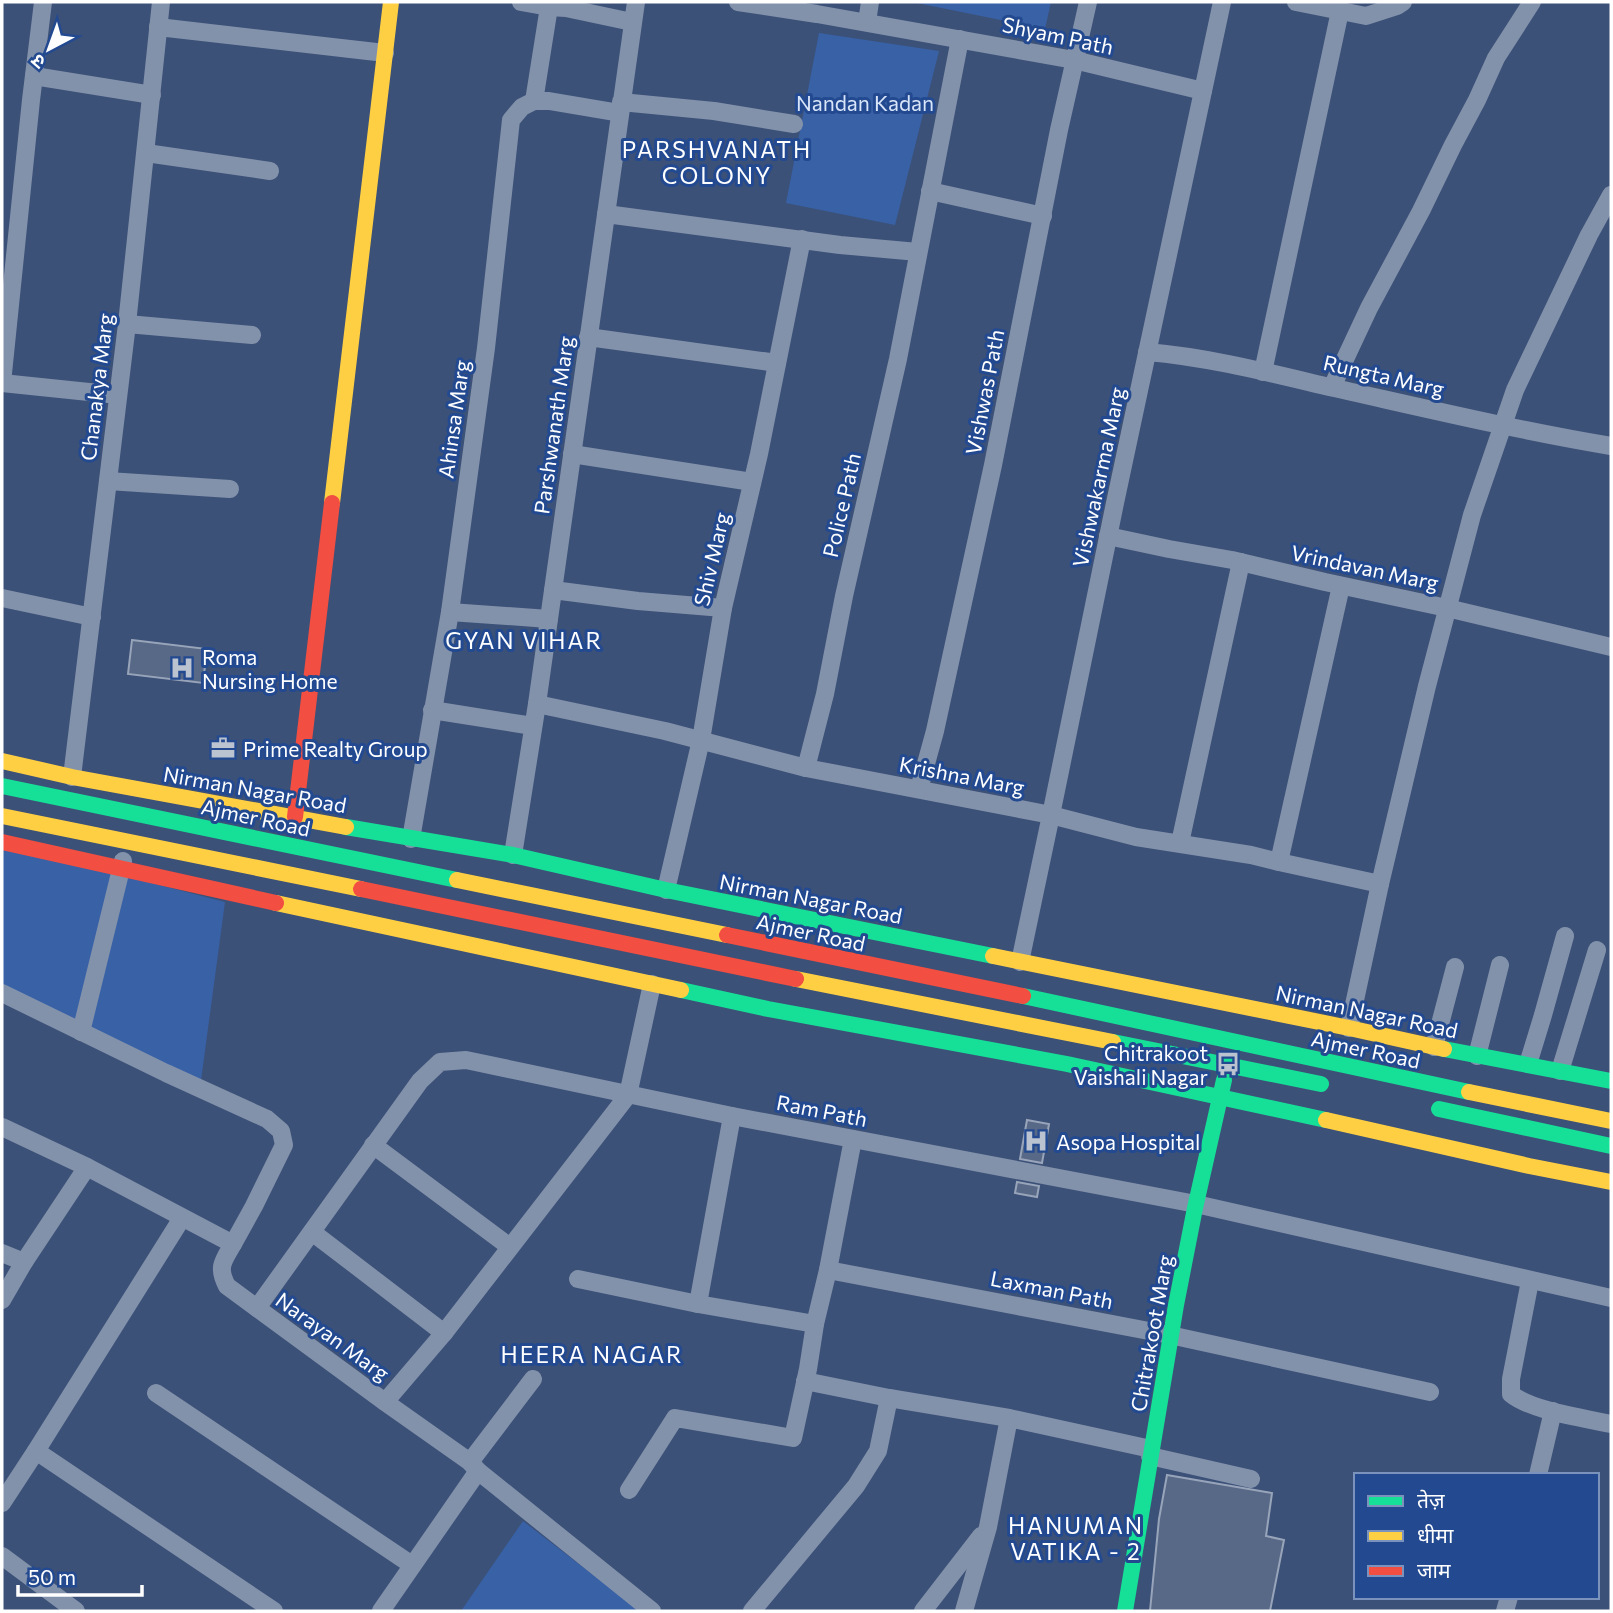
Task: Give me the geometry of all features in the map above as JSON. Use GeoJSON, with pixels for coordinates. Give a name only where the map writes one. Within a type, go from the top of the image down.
{"type":"FeatureCollection","features":[{"type":"Feature","properties":{"kind":"main road"},"geometry":{"type":"LineString","coordinates":[[295,817],[391,2]]}},
{"type":"Feature","properties":{"kind":"main road","name":"Nirman Nagar Road"},"geometry":{"type":"LineString","coordinates":[[2,761],[72,777],[513,855],[666,890],[1020,962],[1240,1025],[1345,1046],[1434,1046],[1611,1081]]}},
{"type":"Feature","properties":{"kind":"main road","name":"Ajmer Road"},"geometry":{"type":"LineString","coordinates":[[2,786],[1345,1046],[1611,1121]]}},
{"type":"Feature","properties":{"kind":"main road","name":"Ajmer Road"},"geometry":{"type":"LineString","coordinates":[[2,816],[1341,1088]]}},
{"type":"Feature","properties":{"kind":"main road"},"geometry":{"type":"LineString","coordinates":[[2,842],[768,1009],[1067,1064],[1611,1182]]}},
{"type":"Feature","properties":{"kind":"main road","name":"Chitrakoot Marg"},"geometry":{"type":"LineString","coordinates":[[1125,1611],[1170,1335],[1220,1097],[1240,1025]]}},
{"type":"Feature","properties":{"kind":"main road"},"geometry":{"type":"LineString","coordinates":[[1422,1105],[1611,1146]]}},
{"type":"Feature","properties":{"kind":"street"},"geometry":{"type":"LineString","coordinates":[[43,2],[9,249],[2,383],[118,396]]}},
{"type":"Feature","properties":{"kind":"street","name":"Chanakya Marg"},"geometry":{"type":"LineString","coordinates":[[72,777],[127,324],[161,2]]}},
{"type":"Feature","properties":{"kind":"street"},"geometry":{"type":"LineString","coordinates":[[521,2],[632,22]]}},
{"type":"Feature","properties":{"kind":"street","name":"Parshwanath Marg"},"geometry":{"type":"LineString","coordinates":[[513,855],[537,704],[636,2]]}},
{"type":"Feature","properties":{"kind":"street","name":"Shyam Path"},"geometry":{"type":"LineString","coordinates":[[738,2],[1074,60],[1203,91]]}},
{"type":"Feature","properties":{"kind":"street"},"geometry":{"type":"LineString","coordinates":[[867,23],[870,2]]}},
{"type":"Feature","properties":{"kind":"street","name":"Vishwas Path"},"geometry":{"type":"LineString","coordinates":[[919,789],[935,731],[987,491],[1059,130],[1088,2]]}},
{"type":"Feature","properties":{"kind":"street","name":"Vishwakarma Marg"},"geometry":{"type":"LineString","coordinates":[[1020,962],[1222,2]]}},
{"type":"Feature","properties":{"kind":"street"},"geometry":{"type":"LineString","coordinates":[[1296,2],[1366,16],[1403,2]]}},
{"type":"Feature","properties":{"kind":"street"},"geometry":{"type":"LineString","coordinates":[[1332,387],[1369,308],[1421,211],[1496,58],[1532,2]]}},
{"type":"Feature","properties":{"kind":"street"},"geometry":{"type":"LineString","coordinates":[[549,7],[534,102],[714,111],[794,124]]}},
{"type":"Feature","properties":{"kind":"street"},"geometry":{"type":"LineString","coordinates":[[1263,372],[1340,11]]}},
{"type":"Feature","properties":{"kind":"street"},"geometry":{"type":"LineString","coordinates":[[158,27],[385,53]]}},
{"type":"Feature","properties":{"kind":"street","name":"Police Path"},"geometry":{"type":"LineString","coordinates":[[806,768],[825,694],[898,359],[960,39]]}},
{"type":"Feature","properties":{"kind":"street"},"geometry":{"type":"LineString","coordinates":[[34,76],[152,96]]}},
{"type":"Feature","properties":{"kind":"street","name":"Ahinsa Marg"},"geometry":{"type":"LineString","coordinates":[[411,839],[450,612],[486,348],[511,120],[522,107],[534,102]]}},
{"type":"Feature","properties":{"kind":"street"},"geometry":{"type":"LineString","coordinates":[[146,153],[270,171]]}},
{"type":"Feature","properties":{"kind":"street"},"geometry":{"type":"LineString","coordinates":[[930,191],[1043,216]]}},
{"type":"Feature","properties":{"kind":"street"},"geometry":{"type":"LineString","coordinates":[[1345,1046],[1427,686],[1472,514],[1515,390],[1611,195]]}},
{"type":"Feature","properties":{"kind":"street"},"geometry":{"type":"LineString","coordinates":[[606,214],[918,252]]}},
{"type":"Feature","properties":{"kind":"street","name":"Shiv Marg"},"geometry":{"type":"LineString","coordinates":[[666,890],[701,740],[723,608],[802,239]]}},
{"type":"Feature","properties":{"kind":"street"},"geometry":{"type":"LineString","coordinates":[[127,324],[252,335]]}},
{"type":"Feature","properties":{"kind":"street"},"geometry":{"type":"LineString","coordinates":[[589,337],[777,363]]}},
{"type":"Feature","properties":{"kind":"street","name":"Rungta Marg"},"geometry":{"type":"LineString","coordinates":[[1147,352],[1185,355],[1546,435],[1611,446]]}},
{"type":"Feature","properties":{"kind":"street"},"geometry":{"type":"LineString","coordinates":[[572,454],[752,482]]}},
{"type":"Feature","properties":{"kind":"street"},"geometry":{"type":"LineString","coordinates":[[108,481],[230,489]]}},
{"type":"Feature","properties":{"kind":"street","name":"Vrindavan Marg"},"geometry":{"type":"LineString","coordinates":[[1108,536],[1241,562],[1611,647]]}},
{"type":"Feature","properties":{"kind":"street"},"geometry":{"type":"LineString","coordinates":[[1180,844],[1241,562]]}},
{"type":"Feature","properties":{"kind":"street"},"geometry":{"type":"LineString","coordinates":[[1279,862],[1341,586]]}},
{"type":"Feature","properties":{"kind":"street"},"geometry":{"type":"LineString","coordinates":[[553,590],[723,608]]}},
{"type":"Feature","properties":{"kind":"street"},"geometry":{"type":"LineString","coordinates":[[2,598],[92,617]]}},
{"type":"Feature","properties":{"kind":"street"},"geometry":{"type":"LineString","coordinates":[[450,612],[549,619]]}},
{"type":"Feature","properties":{"kind":"street","name":"Krishna Marg"},"geometry":{"type":"LineString","coordinates":[[537,704],[665,731],[806,768],[1051,815],[1136,837],[1251,855],[1380,884]]}},
{"type":"Feature","properties":{"kind":"street"},"geometry":{"type":"LineString","coordinates":[[432,710],[533,726]]}},
{"type":"Feature","properties":{"kind":"street"},"geometry":{"type":"LineString","coordinates":[[81,1032],[120,869],[130,842]]}},
{"type":"Feature","properties":{"kind":"street"},"geometry":{"type":"LineString","coordinates":[[1528,1064],[1565,936]]}},
{"type":"Feature","properties":{"kind":"street"},"geometry":{"type":"LineString","coordinates":[[1560,1071],[1597,950]]}},
{"type":"Feature","properties":{"kind":"street"},"geometry":{"type":"LineString","coordinates":[[1478,1056],[1500,965]]}},
{"type":"Feature","properties":{"kind":"street"},"geometry":{"type":"LineString","coordinates":[[1434,1046],[1455,967]]}},
{"type":"Feature","properties":{"kind":"street"},"geometry":{"type":"LineString","coordinates":[[385,1402],[444,1333],[628,1095],[652,984]]}},
{"type":"Feature","properties":{"kind":"street"},"geometry":{"type":"LineString","coordinates":[[2,993],[267,1119],[281,1131],[284,1145],[233,1244],[87,1167],[2,1127]]}},
{"type":"Feature","properties":{"kind":"street","name":"Ram Path"},"geometry":{"type":"LineString","coordinates":[[373,1145],[419,1080],[440,1062],[466,1060],[732,1116],[1196,1204],[1611,1298]]}},
{"type":"Feature","properties":{"kind":"street"},"geometry":{"type":"LineString","coordinates":[[698,1304],[732,1116]]}},
{"type":"Feature","properties":{"kind":"street"},"geometry":{"type":"LineString","coordinates":[[629,1490],[675,1418],[793,1438],[853,1139]]}},
{"type":"Feature","properties":{"kind":"street"},"geometry":{"type":"LineString","coordinates":[[257,1308],[373,1145],[510,1247]]}},
{"type":"Feature","properties":{"kind":"street"},"geometry":{"type":"LineString","coordinates":[[2,1300],[87,1167]]}},
{"type":"Feature","properties":{"kind":"street"},"geometry":{"type":"LineString","coordinates":[[2,1503],[182,1218]]}},
{"type":"Feature","properties":{"kind":"street"},"geometry":{"type":"LineString","coordinates":[[312,1232],[444,1333]]}},
{"type":"Feature","properties":{"kind":"street","name":"Narayan Marg"},"geometry":{"type":"LineString","coordinates":[[233,1244],[222,1264],[221,1275],[228,1286],[474,1466],[652,1611]]}},
{"type":"Feature","properties":{"kind":"street"},"geometry":{"type":"LineString","coordinates":[[2,1253],[24,1262]]}},
{"type":"Feature","properties":{"kind":"street","name":"Laxman Path"},"geometry":{"type":"LineString","coordinates":[[828,1270],[1170,1335],[1430,1392]]}},
{"type":"Feature","properties":{"kind":"street"},"geometry":{"type":"LineString","coordinates":[[578,1279],[698,1304],[815,1324]]}},
{"type":"Feature","properties":{"kind":"street"},"geometry":{"type":"LineString","coordinates":[[1530,1280],[1511,1379],[1511,1394],[1525,1402],[1553,1411],[1611,1424]]}},
{"type":"Feature","properties":{"kind":"street"},"geometry":{"type":"LineString","coordinates":[[382,1611],[533,1379]]}},
{"type":"Feature","properties":{"kind":"street"},"geometry":{"type":"LineString","coordinates":[[805,1381],[1009,1418],[1251,1479]]}},
{"type":"Feature","properties":{"kind":"street"},"geometry":{"type":"LineString","coordinates":[[156,1393],[412,1565]]}},
{"type":"Feature","properties":{"kind":"street"},"geometry":{"type":"LineString","coordinates":[[752,1611],[856,1486],[878,1451],[889,1398]]}},
{"type":"Feature","properties":{"kind":"street"},"geometry":{"type":"LineString","coordinates":[[1538,1473],[1553,1411]]}},
{"type":"Feature","properties":{"kind":"street"},"geometry":{"type":"LineString","coordinates":[[964,1611],[988,1527],[1009,1418]]}},
{"type":"Feature","properties":{"kind":"street"},"geometry":{"type":"LineString","coordinates":[[36,1451],[274,1611]]}},
{"type":"Feature","properties":{"kind":"street"},"geometry":{"type":"LineString","coordinates":[[923,1611],[988,1527]]}},
{"type":"Feature","properties":{"kind":"street"},"geometry":{"type":"LineString","coordinates":[[2,1556],[76,1611]]}},
{"type":"Feature","properties":{"kind":"green space"},"geometry":{"type":"Polygon","coordinates":[[[912,2],[1051,2],[1045,29],[912,2]]]}},
{"type":"Feature","properties":{"kind":"green space","name":"Nandan Kadan"},"geometry":{"type":"Polygon","coordinates":[[[819,33],[939,51],[895,225],[786,203],[819,33]]]}},
{"type":"Feature","properties":{"kind":"green space"},"geometry":{"type":"Polygon","coordinates":[[[2,844],[225,902],[200,1088],[2,992],[2,844]]]}},
{"type":"Feature","properties":{"kind":"green space"},"geometry":{"type":"Polygon","coordinates":[[[523,1521],[640,1611],[461,1611],[523,1521]]]}},
{"type":"Feature","properties":{"kind":"building"},"geometry":{"type":"Polygon","coordinates":[[[132,640],[207,649],[203,683],[128,674],[132,640]]]}},
{"type":"Feature","properties":{"kind":"building"},"geometry":{"type":"Polygon","coordinates":[[[1027,1120],[1049,1124],[1042,1163],[1020,1159],[1027,1120]]]}},
{"type":"Feature","properties":{"kind":"building"},"geometry":{"type":"Polygon","coordinates":[[[1017,1182],[1039,1186],[1037,1197],[1015,1193],[1017,1182]]]}},
{"type":"Feature","properties":{"kind":"building"},"geometry":{"type":"Polygon","coordinates":[[[1167,1475],[1272,1493],[1266,1536],[1284,1540],[1270,1611],[1150,1611],[1159,1519],[1167,1475]]]}},
{"type":"Feature","properties":{"kind":"traffic: fast"},"geometry":{"type":"LineString","coordinates":[[2,786],[457,880]]}},
{"type":"Feature","properties":{"kind":"traffic: fast"},"geometry":{"type":"LineString","coordinates":[[346,827],[513,855],[666,890],[993,956]]}},
{"type":"Feature","properties":{"kind":"traffic: fast"},"geometry":{"type":"LineString","coordinates":[[681,990],[768,1009],[1067,1064],[1326,1120]]}},
{"type":"Feature","properties":{"kind":"traffic: fast"},"geometry":{"type":"LineString","coordinates":[[1023,996],[1469,1092]]}},
{"type":"Feature","properties":{"kind":"traffic: fast"},"geometry":{"type":"LineString","coordinates":[[1113,1042],[1321,1084]]}},
{"type":"Feature","properties":{"kind":"traffic: fast"},"geometry":{"type":"LineString","coordinates":[[1444,1049],[1611,1081]]}},
{"type":"Feature","properties":{"kind":"traffic: fast"},"geometry":{"type":"LineString","coordinates":[[1125,1611],[1176,1305],[1224,1080]]}},
{"type":"Feature","properties":{"kind":"traffic: fast"},"geometry":{"type":"LineString","coordinates":[[1439,1109],[1611,1146]]}},
{"type":"Feature","properties":{"kind":"traffic: slow"},"geometry":{"type":"LineString","coordinates":[[332,503],[391,2]]}},
{"type":"Feature","properties":{"kind":"traffic: slow"},"geometry":{"type":"LineString","coordinates":[[2,761],[72,777],[346,827]]}},
{"type":"Feature","properties":{"kind":"traffic: slow"},"geometry":{"type":"LineString","coordinates":[[2,816],[361,889]]}},
{"type":"Feature","properties":{"kind":"traffic: slow"},"geometry":{"type":"LineString","coordinates":[[457,880],[727,935]]}},
{"type":"Feature","properties":{"kind":"traffic: slow"},"geometry":{"type":"LineString","coordinates":[[276,903],[681,990]]}},
{"type":"Feature","properties":{"kind":"traffic: slow"},"geometry":{"type":"LineString","coordinates":[[993,956],[1444,1049]]}},
{"type":"Feature","properties":{"kind":"traffic: slow"},"geometry":{"type":"LineString","coordinates":[[796,979],[1113,1042]]}},
{"type":"Feature","properties":{"kind":"traffic: slow"},"geometry":{"type":"LineString","coordinates":[[1469,1092],[1611,1121]]}},
{"type":"Feature","properties":{"kind":"traffic: slow"},"geometry":{"type":"LineString","coordinates":[[1326,1120],[1611,1182]]}},
{"type":"Feature","properties":{"kind":"traffic: jam"},"geometry":{"type":"LineString","coordinates":[[295,817],[332,503]]}},
{"type":"Feature","properties":{"kind":"traffic: jam"},"geometry":{"type":"LineString","coordinates":[[2,842],[276,903]]}},
{"type":"Feature","properties":{"kind":"traffic: jam"},"geometry":{"type":"LineString","coordinates":[[361,889],[796,979]]}},
{"type":"Feature","properties":{"kind":"traffic: jam"},"geometry":{"type":"LineString","coordinates":[[727,935],[1023,996]]}},
{"type":"Feature","properties":{"kind":"place","name":"Roma Nursing Home"},"geometry":{"type":"Point","coordinates":[182,668]}},
{"type":"Feature","properties":{"kind":"place","name":"Prime Realty Group"},"geometry":{"type":"Point","coordinates":[223,748]}},
{"type":"Feature","properties":{"kind":"place","name":"Chitrakoot Vaishali Nagar"},"geometry":{"type":"Point","coordinates":[1228,1064]}},
{"type":"Feature","properties":{"kind":"place","name":"Asopa Hospital"},"geometry":{"type":"Point","coordinates":[1036,1141]}},
{"type":"Feature","properties":{"kind":"district","name":"PARSHVANATH COLONY"},"geometry":{"type":"Point","coordinates":[717,162]}},
{"type":"Feature","properties":{"kind":"district","name":"GYAN VIHAR"},"geometry":{"type":"Point","coordinates":[524,640]}},
{"type":"Feature","properties":{"kind":"district","name":"HEERA NAGAR"},"geometry":{"type":"Point","coordinates":[592,1354]}},
{"type":"Feature","properties":{"kind":"district","name":"HANUMAN VATIKA - 2"},"geometry":{"type":"Point","coordinates":[1076,1538]}}]}
